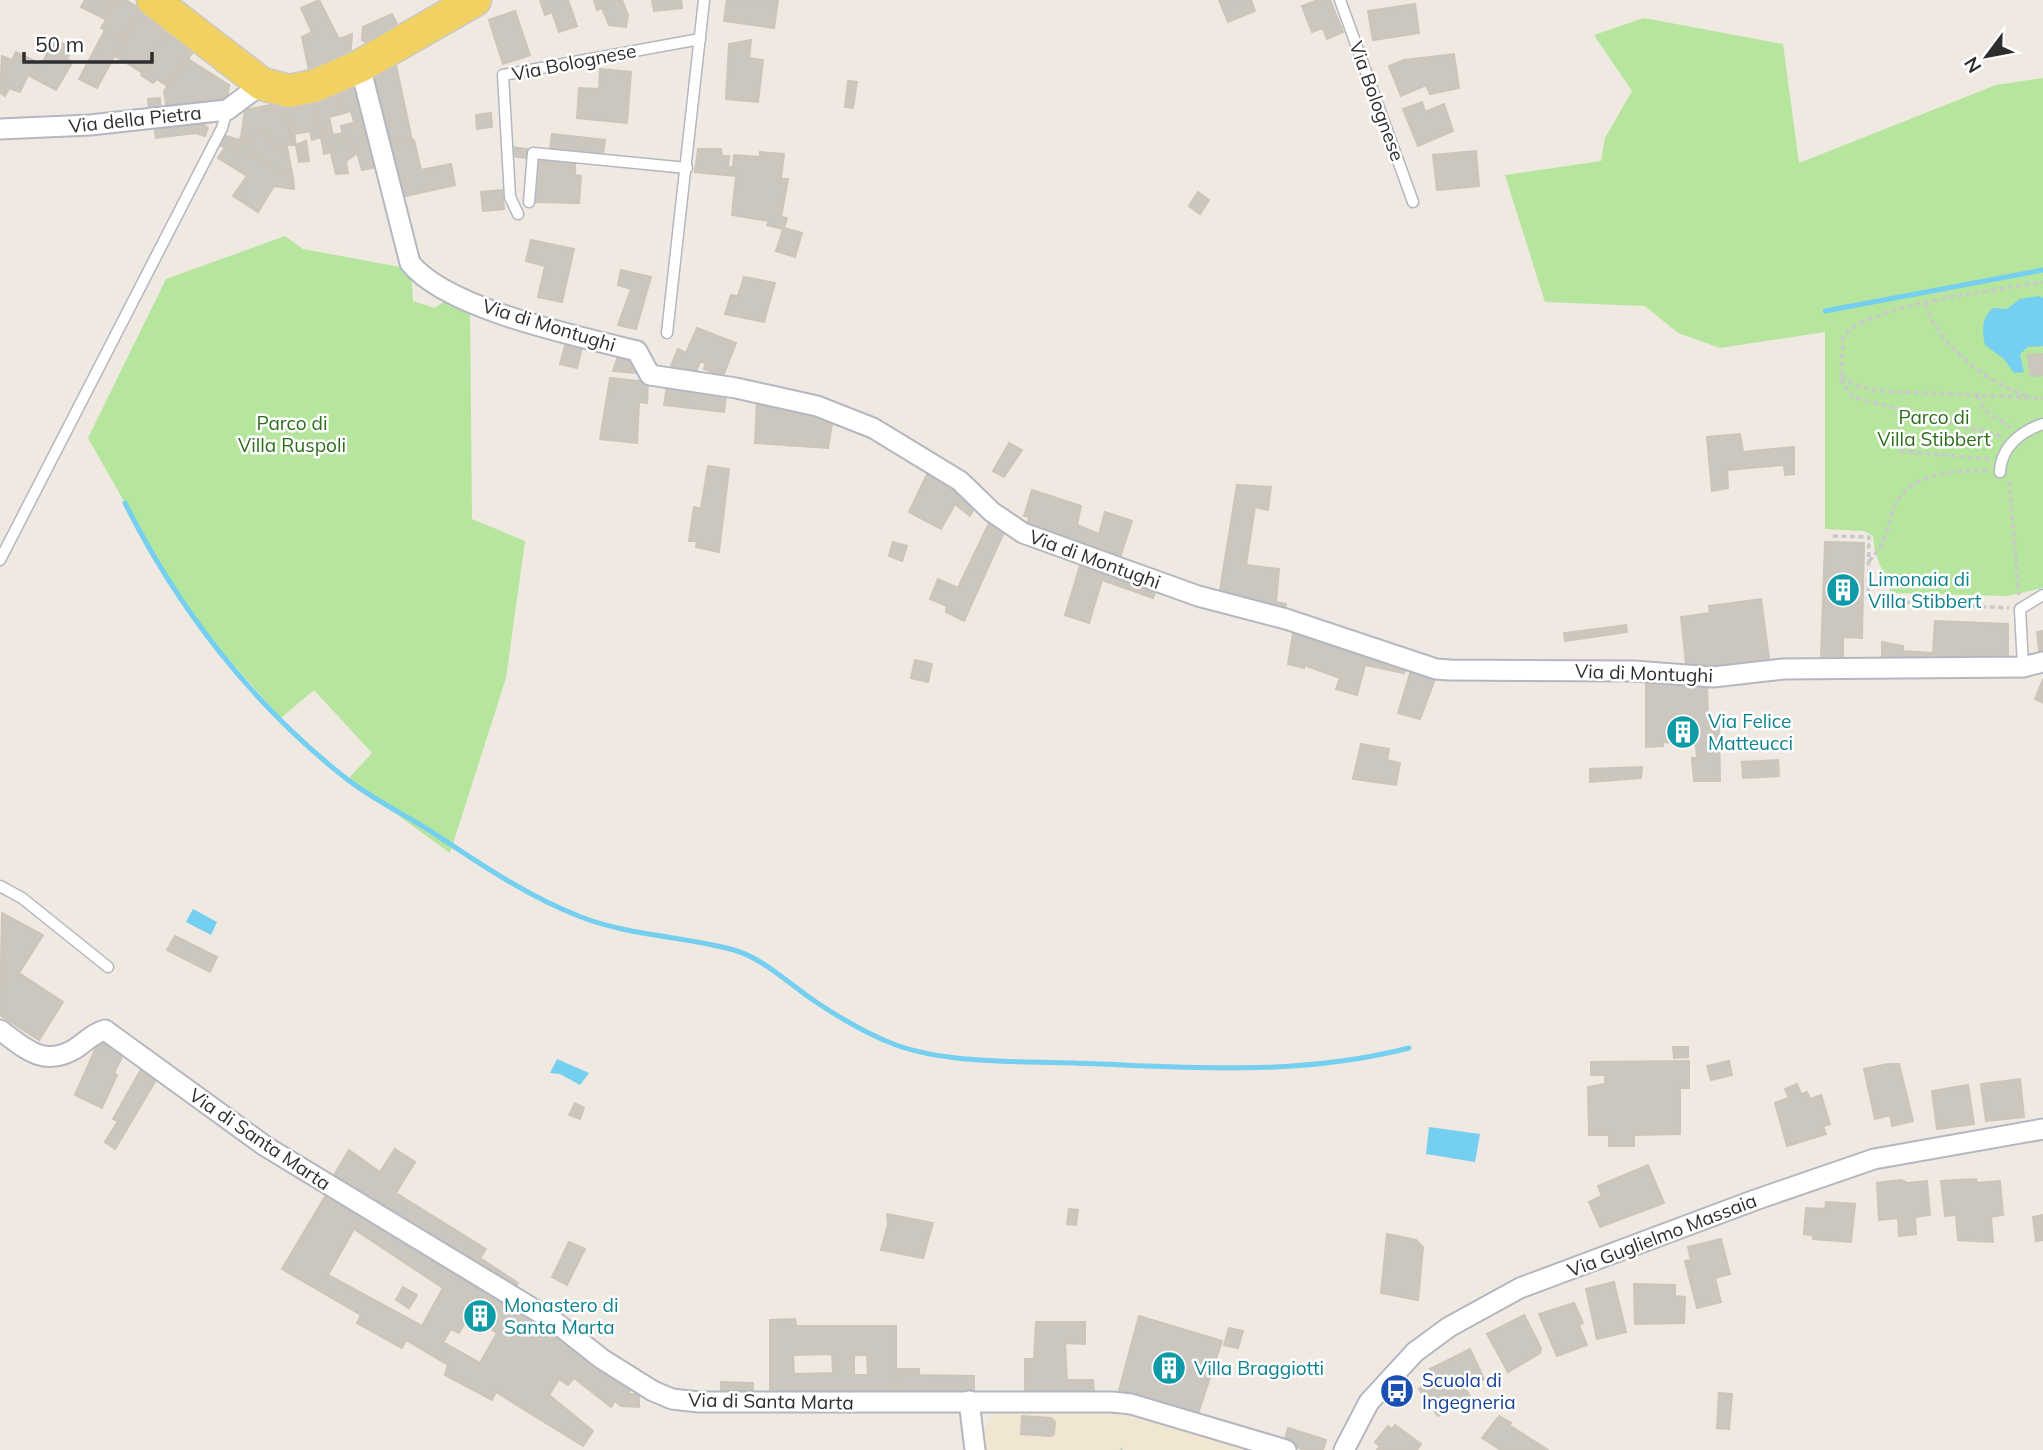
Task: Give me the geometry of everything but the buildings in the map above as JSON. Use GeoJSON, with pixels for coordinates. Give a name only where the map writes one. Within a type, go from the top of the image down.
{"type":"FeatureCollection","features":[{"type":"Feature","properties":{"kind":"main road"},"geometry":{"type":"LineString","coordinates":[[153,0],[262,84],[275,90],[301,90],[359,66],[475,0]]}},
{"type":"Feature","properties":{"kind":"street","name":"Via di Montughi"},"geometry":{"type":"LineString","coordinates":[[359,66],[410,263],[418,273],[448,291],[505,315],[637,351],[650,375],[736,388],[817,406],[873,428],[960,481],[992,512],[1023,533],[1198,596],[1286,619],[1436,669],[1634,671],[1713,677],[1783,669],[2023,667],[2043,662]]}},
{"type":"Feature","properties":{"kind":"street","name":"Via della Pietra"},"geometry":{"type":"LineString","coordinates":[[0,129],[90,125],[227,110],[262,84]]}},
{"type":"Feature","properties":{"kind":"street","name":"Via di Santa Marta"},"geometry":{"type":"LineString","coordinates":[[0,1030],[38,1057],[47,1058],[75,1049],[91,1034],[105,1030],[265,1146],[555,1322],[602,1359],[653,1391],[672,1399],[1131,1404],[1286,1450]]}},
{"type":"Feature","properties":{"kind":"street","name":"Via Guglielmo Massaia"},"geometry":{"type":"LineString","coordinates":[[1344,1450],[1369,1402],[1415,1352],[1449,1326],[1520,1289],[1755,1200],[1874,1159],[2043,1129]]}},
{"type":"Feature","properties":{"kind":"street"},"geometry":{"type":"LineString","coordinates":[[969,1401],[975,1450]]}},
{"type":"Feature","properties":{"kind":"lane"},"geometry":{"type":"LineString","coordinates":[[667,333],[704,0]]}},
{"type":"Feature","properties":{"kind":"lane","name":"Via Bolognese"},"geometry":{"type":"LineString","coordinates":[[1340,0],[1413,202]]}},
{"type":"Feature","properties":{"kind":"lane","name":"Via Bolognese"},"geometry":{"type":"LineString","coordinates":[[518,214],[510,197],[503,75],[700,38]]}},
{"type":"Feature","properties":{"kind":"lane"},"geometry":{"type":"LineString","coordinates":[[0,560],[222,128],[227,110]]}},
{"type":"Feature","properties":{"kind":"lane"},"geometry":{"type":"LineString","coordinates":[[528,202],[533,153],[687,168]]}},
{"type":"Feature","properties":{"kind":"lane"},"geometry":{"type":"LineString","coordinates":[[2004,472],[2001,460],[2013,442],[2043,424]]}},
{"type":"Feature","properties":{"kind":"lane"},"geometry":{"type":"LineString","coordinates":[[2023,667],[2020,609],[2043,595]]}},
{"type":"Feature","properties":{"kind":"lane"},"geometry":{"type":"LineString","coordinates":[[0,887],[22,898],[108,967]]}},
{"type":"Feature","properties":{"kind":"path"},"geometry":{"type":"LineString","coordinates":[[2013,442],[1991,431],[1858,400],[1845,388],[1840,369],[1843,338],[1854,325],[1877,314],[2042,283]]}},
{"type":"Feature","properties":{"kind":"path"},"geometry":{"type":"LineString","coordinates":[[1925,304],[1937,329],[1962,356],[2004,386],[2035,398]]}},
{"type":"Feature","properties":{"kind":"path"},"geometry":{"type":"LineString","coordinates":[[1840,369],[1849,383],[1864,389],[2043,398]]}},
{"type":"Feature","properties":{"kind":"path"},"geometry":{"type":"LineString","coordinates":[[1977,396],[1985,411],[2007,421],[2013,442]]}},
{"type":"Feature","properties":{"kind":"path"},"geometry":{"type":"LineString","coordinates":[[1899,451],[2001,460]]}},
{"type":"Feature","properties":{"kind":"path"},"geometry":{"type":"LineString","coordinates":[[1833,536],[1869,537],[1868,600],[2020,609],[2004,472],[1948,473],[1921,480],[1907,488],[1895,506],[1882,545],[1869,561]]}},
{"type":"Feature","properties":{"kind":"shaded area"},"geometry":{"type":"Polygon","coordinates":[[[997,1410],[1130,1410],[1263,1450],[983,1450],[981,1434],[997,1410]]]}},
{"type":"Feature","properties":{"kind":"green space","name":"Parco di Villa Stibbert"},"geometry":{"type":"Polygon","coordinates":[[[1644,18],[1783,44],[1799,163],[1996,85],[2043,78],[2043,588],[2007,596],[1891,593],[1875,552],[1873,536],[1864,531],[1825,529],[1825,332],[1720,348],[1678,333],[1645,306],[1545,302],[1505,175],[1601,161],[1605,138],[1632,91],[1594,35],[1644,18]]]}},
{"type":"Feature","properties":{"kind":"green space","name":"Parco di Villa Ruspoli"},"geometry":{"type":"Polygon","coordinates":[[[285,236],[303,249],[411,269],[413,301],[435,308],[450,297],[470,305],[472,519],[525,541],[506,678],[450,853],[348,779],[372,753],[314,690],[281,718],[209,637],[166,575],[88,438],[166,279],[285,236]]]}},
{"type":"Feature","properties":{"kind":"water"},"geometry":{"type":"Polygon","coordinates":[[[2039,296],[2043,298],[2043,346],[2028,347],[2020,354],[2024,372],[2014,373],[2004,359],[1985,345],[1984,320],[1993,308],[2007,309],[2020,299],[2039,296]]]}},
{"type":"Feature","properties":{"kind":"water"},"geometry":{"type":"Polygon","coordinates":[[[193,909],[217,922],[211,935],[186,922],[193,909]]]}},
{"type":"Feature","properties":{"kind":"water"},"geometry":{"type":"Polygon","coordinates":[[[557,1059],[589,1073],[580,1085],[560,1074],[550,1073],[557,1059]]]}},
{"type":"Feature","properties":{"kind":"water"},"geometry":{"type":"Polygon","coordinates":[[[1429,1127],[1480,1134],[1475,1162],[1426,1154],[1429,1127]]]}},
{"type":"Feature","properties":{"kind":"waterway"},"geometry":{"type":"LineString","coordinates":[[1825,311],[2043,270]]}},
{"type":"Feature","properties":{"kind":"waterway"},"geometry":{"type":"LineString","coordinates":[[125,503],[168,579],[219,651],[247,685],[309,748],[364,791],[504,879],[561,909],[619,928],[715,945],[745,954],[767,966],[825,1008],[865,1031],[896,1045],[938,1056],[1007,1061],[1242,1068],[1325,1063],[1409,1048]]}},
{"type":"Feature","properties":{"kind":"place","name":"Limonaia di Villa Stibbert"},"geometry":{"type":"Point","coordinates":[1843,590]}},
{"type":"Feature","properties":{"kind":"place","name":"Via Felice Matteucci"},"geometry":{"type":"Point","coordinates":[1683,732]}},
{"type":"Feature","properties":{"kind":"place","name":"Monastero di Santa Marta"},"geometry":{"type":"Point","coordinates":[480,1316]}},
{"type":"Feature","properties":{"kind":"place","name":"Villa Braggiotti"},"geometry":{"type":"Point","coordinates":[1169,1368]}},
{"type":"Feature","properties":{"kind":"place","name":"Scuola di Ingegneria"},"geometry":{"type":"Point","coordinates":[1397,1391]}}]}
